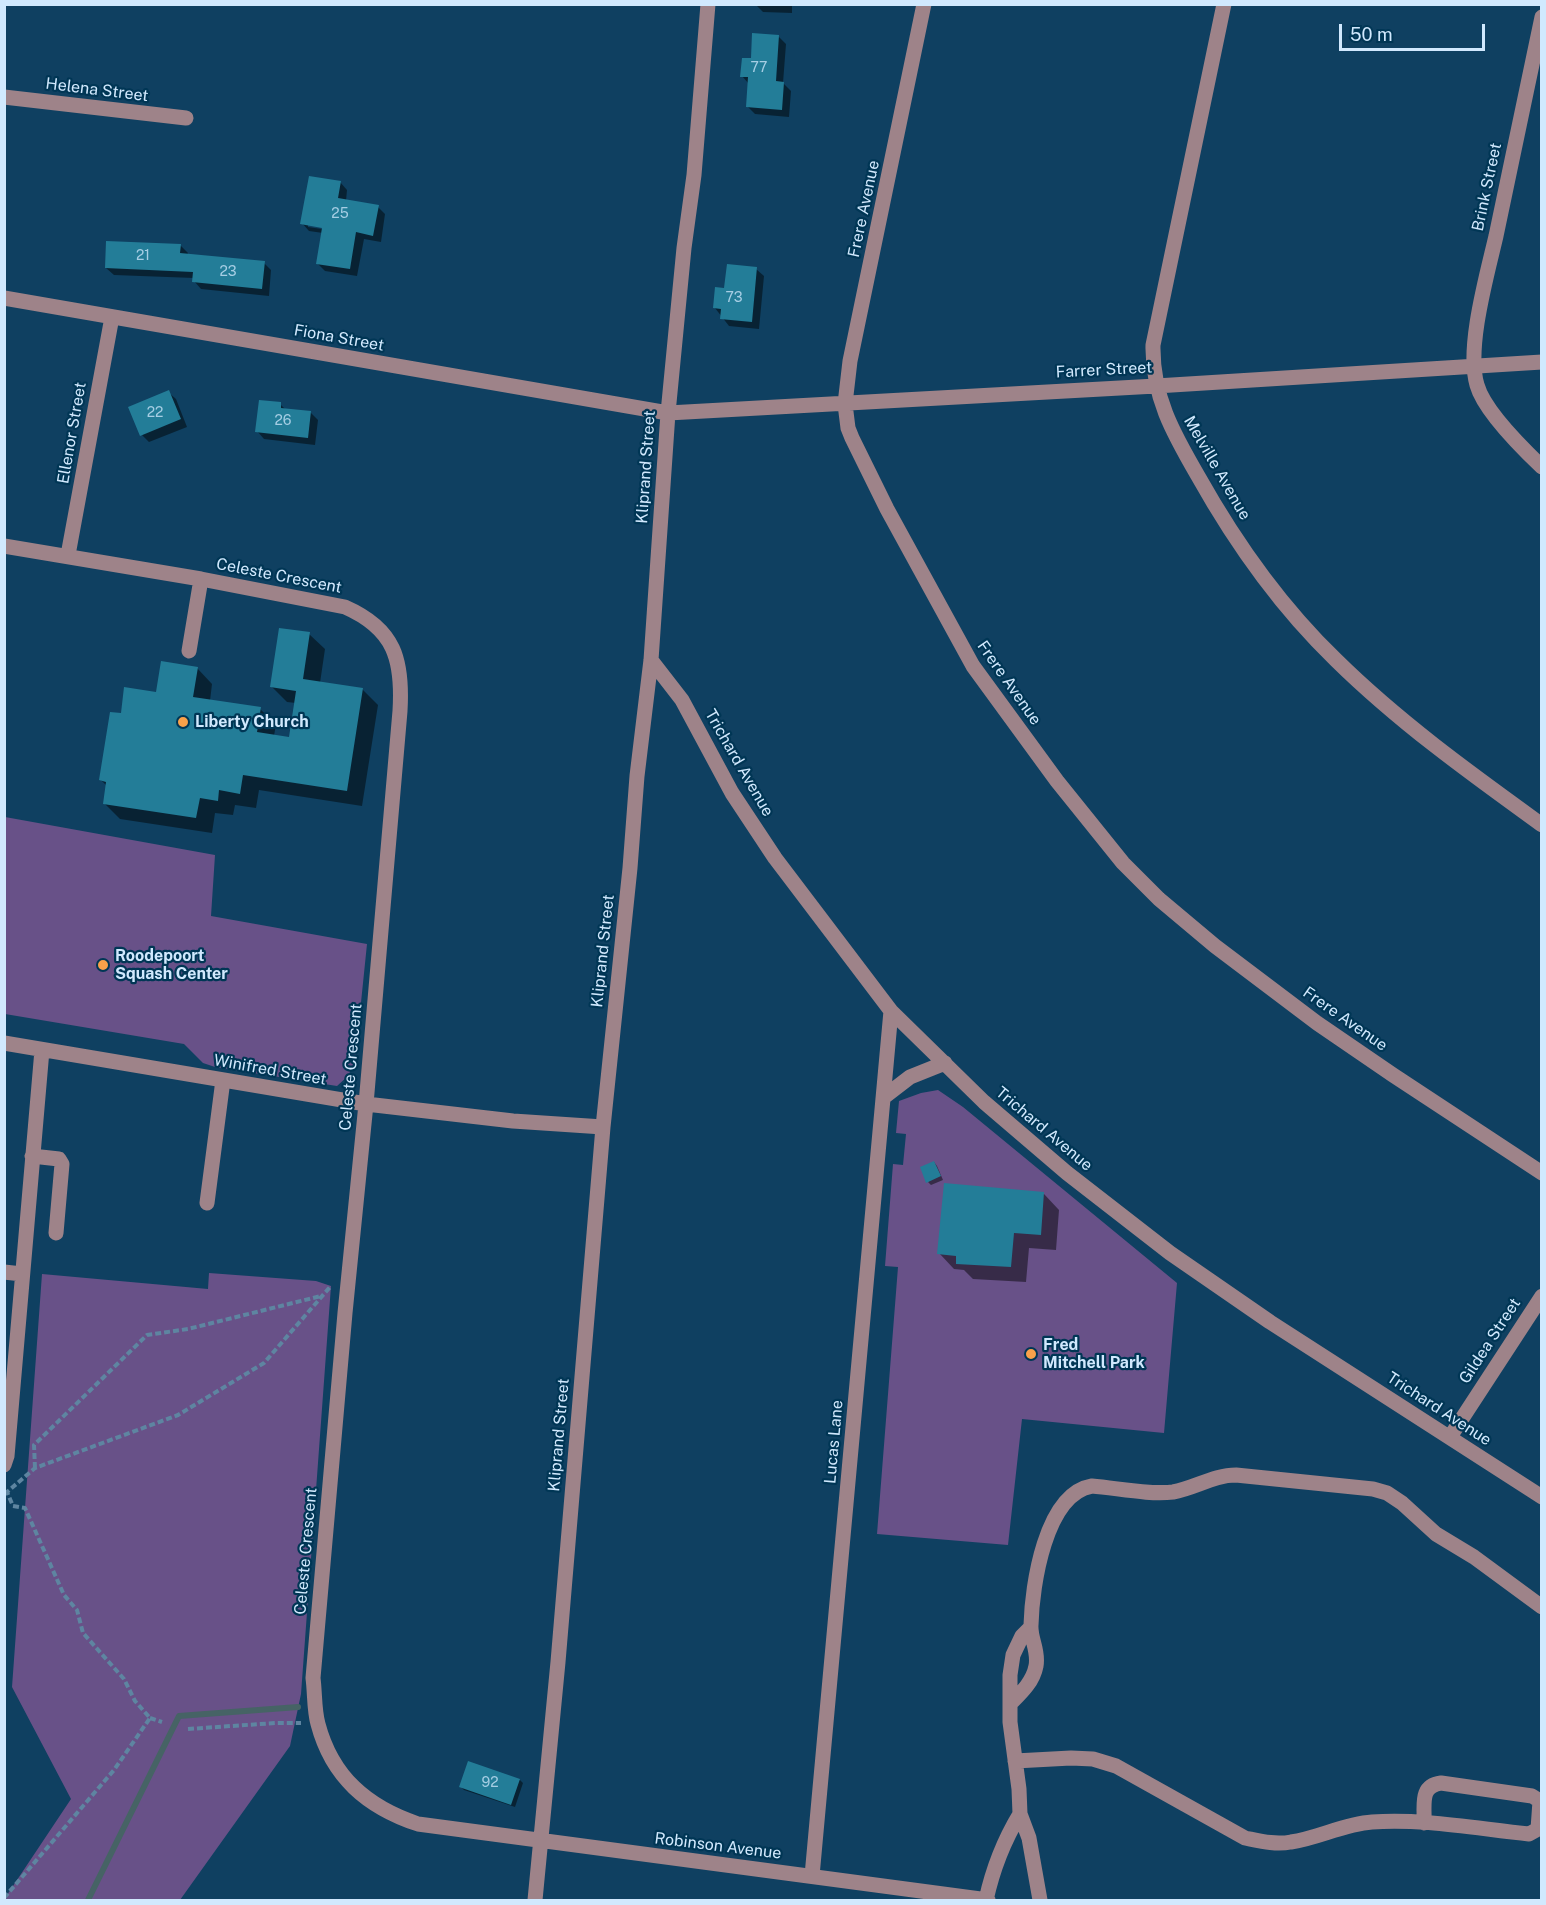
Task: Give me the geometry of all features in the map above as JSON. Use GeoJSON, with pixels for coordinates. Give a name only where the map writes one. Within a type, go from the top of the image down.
{"type":"FeatureCollection","features":[{"type":"Feature","properties":{"kind":"street","name":"Kliprand Street"},"geometry":{"type":"LineString","coordinates":[[536,1900],[603,1128],[630,868],[637,776],[651,660],[668,413],[684,248],[694,175],[708,4]]}},
{"type":"Feature","properties":{"kind":"street","name":"Frere Avenue"},"geometry":{"type":"LineString","coordinates":[[924,4],[854,342],[845,404],[848,428],[858,453],[973,666],[1057,781],[1123,863],[1159,899],[1215,946],[1317,1023],[1542,1173]]}},
{"type":"Feature","properties":{"kind":"street","name":"Melville Avenue"},"geometry":{"type":"LineString","coordinates":[[1224,4],[1153,345],[1156,386],[1168,420],[1209,496],[1262,574],[1334,659],[1392,711],[1464,769],[1542,825]]}},
{"type":"Feature","properties":{"kind":"street","name":"Brink Street"},"geometry":{"type":"LineString","coordinates":[[1473,365],[1483,295],[1542,17]]}},
{"type":"Feature","properties":{"kind":"street","name":"Helena Street"},"geometry":{"type":"LineString","coordinates":[[4,97],[186,118]]}},
{"type":"Feature","properties":{"kind":"street","name":"Fiona Street"},"geometry":{"type":"LineString","coordinates":[[4,297],[668,413]]}},
{"type":"Feature","properties":{"kind":"street","name":"Ellenor Street"},"geometry":{"type":"LineString","coordinates":[[68,555],[112,317]]}},
{"type":"Feature","properties":{"kind":"street","name":"Farrer Street"},"geometry":{"type":"LineString","coordinates":[[668,413],[1542,362]]}},
{"type":"Feature","properties":{"kind":"street"},"geometry":{"type":"LineString","coordinates":[[1473,365],[1483,400],[1542,467]]}},
{"type":"Feature","properties":{"kind":"street","name":"Celeste Crescent"},"geometry":{"type":"LineString","coordinates":[[4,546],[68,555],[345,607],[362,614],[372,622],[383,634],[397,658],[401,684],[400,711],[313,1678],[317,1722],[326,1751],[342,1777],[370,1802],[399,1818],[444,1828]]}},
{"type":"Feature","properties":{"kind":"street"},"geometry":{"type":"LineString","coordinates":[[189,651],[201,579]]}},
{"type":"Feature","properties":{"kind":"street","name":"Trichard Avenue"},"geometry":{"type":"LineString","coordinates":[[651,660],[682,700],[732,793],[775,858],[891,1011],[984,1102],[1028,1141],[1170,1253],[1270,1322],[1542,1497]]}},
{"type":"Feature","properties":{"kind":"street","name":"Lucas Lane"},"geometry":{"type":"LineString","coordinates":[[812,1876],[891,1011]]}},
{"type":"Feature","properties":{"kind":"street","name":"Winifred Street"},"geometry":{"type":"LineString","coordinates":[[4,1043],[366,1104],[513,1121],[603,1128]]}},
{"type":"Feature","properties":{"kind":"street"},"geometry":{"type":"LineString","coordinates":[[4,1465],[7,1456],[42,1050]]}},
{"type":"Feature","properties":{"kind":"street"},"geometry":{"type":"LineString","coordinates":[[884,1097],[910,1077],[945,1064]]}},
{"type":"Feature","properties":{"kind":"street"},"geometry":{"type":"LineString","coordinates":[[207,1203],[223,1080]]}},
{"type":"Feature","properties":{"kind":"street"},"geometry":{"type":"LineString","coordinates":[[32,1156],[59,1159],[63,1164],[56,1233]]}},
{"type":"Feature","properties":{"kind":"street"},"geometry":{"type":"LineString","coordinates":[[4,1272],[22,1274]]}},
{"type":"Feature","properties":{"kind":"street","name":"Gildea Street"},"geometry":{"type":"LineString","coordinates":[[1450,1437],[1542,1296]]}},
{"type":"Feature","properties":{"kind":"street"},"geometry":{"type":"LineString","coordinates":[[1010,1704],[1030,1680],[1036,1667],[1035,1644],[1030,1628],[1037,1572],[1051,1524],[1075,1492],[1092,1486],[1170,1492],[1187,1489],[1226,1475],[1251,1475],[1372,1489],[1387,1493],[1402,1503],[1436,1534],[1483,1563],[1542,1607]]}},
{"type":"Feature","properties":{"kind":"street"},"geometry":{"type":"LineString","coordinates":[[1030,1628],[1022,1636],[1013,1655],[1010,1675],[1010,1722],[1020,1814],[1029,1838],[1040,1900]]}},
{"type":"Feature","properties":{"kind":"street"},"geometry":{"type":"LineString","coordinates":[[1015,1761],[1094,1759],[1116,1766],[1245,1839],[1267,1843],[1290,1843],[1371,1822],[1424,1823],[1529,1834],[1538,1828],[1540,1800],[1532,1796],[1441,1783],[1434,1784],[1426,1791],[1424,1823]]}},
{"type":"Feature","properties":{"kind":"street"},"geometry":{"type":"LineString","coordinates":[[987,1900],[993,1870],[1000,1851],[1020,1814]]}},
{"type":"Feature","properties":{"kind":"street","name":"Robinson Avenue"},"geometry":{"type":"LineString","coordinates":[[444,1828],[987,1900]]}},
{"type":"Feature","properties":{"kind":"path"},"geometry":{"type":"LineString","coordinates":[[162,1722],[150,1719],[135,1701],[124,1679],[83,1633],[77,1610],[64,1595],[25,1508],[13,1506],[7,1492],[35,1468],[178,1415],[264,1363],[338,1279]]}},
{"type":"Feature","properties":{"kind":"path"},"geometry":{"type":"LineString","coordinates":[[35,1468],[34,1445],[147,1335],[188,1329],[323,1296]]}},
{"type":"Feature","properties":{"kind":"path"},"geometry":{"type":"LineString","coordinates":[[4,1898],[114,1770],[150,1719]]}},
{"type":"Feature","properties":{"kind":"path"},"geometry":{"type":"LineString","coordinates":[[188,1729],[306,1723]]}},
{"type":"Feature","properties":{"kind":"shaded area","name":"Roodepoort Squash Center"},"geometry":{"type":"Polygon","coordinates":[[[5,817],[215,855],[211,916],[367,944],[355,1061],[348,1076],[337,1086],[215,1067],[203,1063],[184,1044],[5,1014],[5,817]]]}},
{"type":"Feature","properties":{"kind":"shaded area","name":"Fred Mitchell Park"},"geometry":{"type":"Polygon","coordinates":[[[938,1090],[963,1107],[1177,1283],[1164,1433],[1022,1419],[1008,1545],[877,1534],[898,1267],[885,1266],[893,1164],[903,1165],[906,1134],[896,1133],[899,1101],[938,1090]]]}},
{"type":"Feature","properties":{"kind":"shaded area"},"geometry":{"type":"Polygon","coordinates":[[[209,1273],[316,1281],[331,1286],[301,1694],[290,1746],[180,1900],[5,1900],[71,1799],[12,1687],[42,1274],[208,1289],[209,1273]]]}},
{"type":"Feature","properties":{"kind":"building"},"geometry":{"type":"Polygon","coordinates":[[[752,33],[779,35],[776,81],[784,82],[782,110],[746,107],[748,77],[740,77],[742,58],[751,58],[752,33]]]}},
{"type":"Feature","properties":{"kind":"building"},"geometry":{"type":"Polygon","coordinates":[[[309,176],[341,181],[338,198],[379,205],[373,236],[356,232],[350,269],[316,264],[322,228],[300,224],[309,176]]]}},
{"type":"Feature","properties":{"kind":"building"},"geometry":{"type":"Polygon","coordinates":[[[106,241],[181,244],[180,253],[265,261],[262,289],[192,282],[193,272],[105,268],[106,241]]]}},
{"type":"Feature","properties":{"kind":"building"},"geometry":{"type":"Polygon","coordinates":[[[727,264],[757,267],[752,322],[720,319],[721,309],[713,308],[715,287],[724,288],[727,264]]]}},
{"type":"Feature","properties":{"kind":"building"},"geometry":{"type":"Polygon","coordinates":[[[169,390],[181,419],[140,436],[128,407],[169,390]]]}},
{"type":"Feature","properties":{"kind":"building"},"geometry":{"type":"Polygon","coordinates":[[[259,400],[281,402],[281,408],[311,411],[308,438],[255,432],[259,400]]]}},
{"type":"Feature","properties":{"kind":"building","name":"Liberty Church"},"geometry":{"type":"Polygon","coordinates":[[[279,628],[310,632],[303,679],[363,688],[347,791],[243,775],[240,794],[219,790],[218,801],[200,798],[196,818],[103,804],[106,782],[99,780],[110,712],[121,713],[124,687],[156,692],[161,661],[198,667],[193,697],[261,707],[257,732],[289,737],[296,691],[270,687],[279,628]]]}},
{"type":"Feature","properties":{"kind":"building"},"geometry":{"type":"Polygon","coordinates":[[[934,1161],[941,1176],[926,1183],[920,1167],[934,1161]]]}},
{"type":"Feature","properties":{"kind":"building"},"geometry":{"type":"Polygon","coordinates":[[[944,1183],[1044,1192],[1041,1235],[1014,1233],[1011,1267],[956,1264],[956,1256],[937,1254],[944,1183]]]}},
{"type":"Feature","properties":{"kind":"building"},"geometry":{"type":"Polygon","coordinates":[[[468,1761],[520,1779],[511,1805],[459,1787],[468,1761]]]}},
{"type":"Feature","properties":{"kind":"waterway"},"geometry":{"type":"LineString","coordinates":[[88,1900],[179,1716],[298,1707]]}},
{"type":"Feature","properties":{"kind":"place","name":"Liberty Church"},"geometry":{"type":"Point","coordinates":[183,722]}},
{"type":"Feature","properties":{"kind":"place","name":"Roodepoort Squash Center"},"geometry":{"type":"Point","coordinates":[103,965]}},
{"type":"Feature","properties":{"kind":"place","name":"Fred Mitchell Park"},"geometry":{"type":"Point","coordinates":[1031,1354]}}]}
